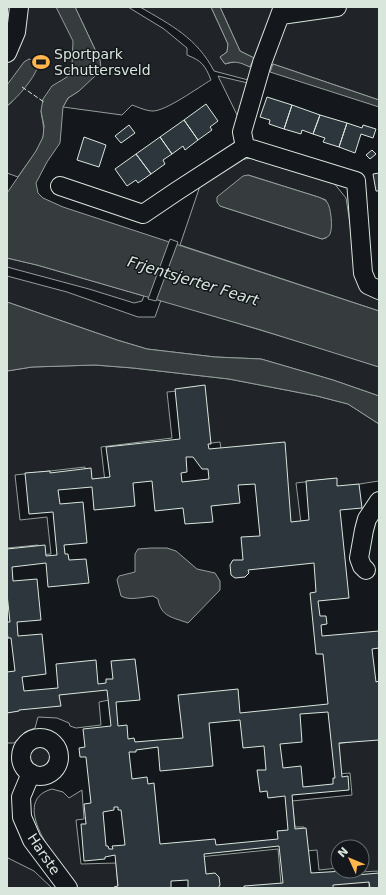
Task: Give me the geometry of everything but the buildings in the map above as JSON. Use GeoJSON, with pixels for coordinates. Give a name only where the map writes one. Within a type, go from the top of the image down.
{"type":"FeatureCollection","features":[{"type":"Feature","properties":{"kind":"street"},"geometry":{"type":"LineString","coordinates":[[7,53],[16,32],[19,7]]}},
{"type":"Feature","properties":{"kind":"street"},"geometry":{"type":"LineString","coordinates":[[245,147],[242,132],[262,63],[282,11],[337,7]]}},
{"type":"Feature","properties":{"kind":"street"},"geometry":{"type":"LineString","coordinates":[[60,186],[143,214],[245,147],[356,181],[363,273],[368,285],[379,290]]}},
{"type":"Feature","properties":{"kind":"street"},"geometry":{"type":"LineString","coordinates":[[366,570],[362,566],[359,558],[364,530],[367,519],[379,501]]}},
{"type":"Feature","properties":{"kind":"street","name":"Harste"},"geometry":{"type":"LineString","coordinates":[[31,774],[21,797],[22,817],[32,840],[68,888]]}},
{"type":"Feature","properties":{"kind":"shaded area","name":"Sportpark Schuttersveld"},"geometry":{"type":"Polygon","coordinates":[[[7,7],[62,7],[80,46],[71,77],[41,111],[44,127],[43,137],[36,152],[18,177],[7,173],[7,106],[13,101],[7,95],[7,7]]]}},
{"type":"Feature","properties":{"kind":"shaded area"},"geometry":{"type":"Polygon","coordinates":[[[75,7],[128,7],[164,29],[187,48],[187,55],[196,59],[202,64],[211,80],[174,103],[159,110],[153,111],[132,105],[122,115],[63,107],[68,98],[79,91],[100,60],[75,7]]]}},
{"type":"Feature","properties":{"kind":"shaded area"},"geometry":{"type":"Polygon","coordinates":[[[140,7],[211,7],[228,44],[227,52],[220,57],[225,64],[238,61],[250,67],[254,58],[240,51],[220,7],[379,7],[379,100],[273,64],[272,66],[266,64],[252,81],[214,71],[200,50],[182,33],[173,26],[140,7]]]}},
{"type":"Feature","properties":{"kind":"shaded area"},"geometry":{"type":"Polygon","coordinates":[[[218,76],[252,84],[241,123],[218,76]]]}},
{"type":"Feature","properties":{"kind":"shaded area"},"geometry":{"type":"Polygon","coordinates":[[[252,158],[333,182],[346,198],[360,289],[379,297],[379,311],[180,245],[200,186],[237,160],[252,158]],[[248,175],[220,206],[322,239],[326,238],[326,200],[248,175]]]}},
{"type":"Feature","properties":{"kind":"shaded area"},"geometry":{"type":"Polygon","coordinates":[[[7,258],[37,265],[144,296],[142,301],[134,303],[7,267],[7,258]]]}},
{"type":"Feature","properties":{"kind":"shaded area"},"geometry":{"type":"Polygon","coordinates":[[[7,276],[67,292],[138,317],[155,317],[161,300],[333,352],[379,367],[379,396],[333,380],[261,359],[215,357],[147,349],[117,340],[7,302],[7,276]]]}},
{"type":"Feature","properties":{"kind":"shaded area"},"geometry":{"type":"Polygon","coordinates":[[[95,365],[229,379],[317,396],[348,404],[379,424],[379,481],[330,489],[329,479],[296,483],[301,523],[286,525],[276,443],[221,449],[220,442],[203,444],[198,389],[167,392],[172,438],[101,447],[105,482],[87,484],[85,467],[15,475],[20,520],[47,517],[51,554],[39,555],[38,545],[7,548],[7,371],[32,367],[95,365]]]}},
{"type":"Feature","properties":{"kind":"shaded area"},"geometry":{"type":"Polygon","coordinates":[[[108,689],[109,700],[99,702],[101,725],[76,728],[57,718],[38,717],[35,728],[25,732],[14,743],[7,743],[7,711],[55,695],[108,689]]]}},
{"type":"Feature","properties":{"kind":"shaded area"},"geometry":{"type":"Polygon","coordinates":[[[379,738],[379,871],[370,872],[370,839],[330,839],[330,869],[319,870],[317,850],[306,851],[304,827],[295,827],[292,801],[352,795],[350,773],[338,774],[335,744],[379,738]]]}},
{"type":"Feature","properties":{"kind":"shaded area"},"geometry":{"type":"Polygon","coordinates":[[[40,747],[47,750],[50,757],[47,764],[40,767],[33,764],[30,757],[33,750],[40,747]]]}},
{"type":"Feature","properties":{"kind":"shaded area"},"geometry":{"type":"Polygon","coordinates":[[[52,789],[63,792],[69,798],[82,790],[84,819],[76,820],[81,864],[116,863],[118,888],[78,888],[51,852],[36,821],[34,807],[39,796],[52,789]]]}},
{"type":"Feature","properties":{"kind":"shaded area"},"geometry":{"type":"Polygon","coordinates":[[[278,849],[281,884],[239,888],[216,888],[202,879],[199,857],[278,849]]]}},
{"type":"Feature","properties":{"kind":"shaded area"},"geometry":{"type":"Polygon","coordinates":[[[7,856],[8,858],[34,871],[52,888],[7,888],[7,856]]]}},
{"type":"Feature","properties":{"kind":"shaded area"},"geometry":{"type":"Polygon","coordinates":[[[369,881],[369,888],[329,888],[329,884],[369,881]]]}},
{"type":"Feature","properties":{"kind":"water","name":"Frjentsjerter Feart"},"geometry":{"type":"Polygon","coordinates":[[[56,7],[75,7],[100,60],[101,68],[79,91],[68,98],[63,107],[60,143],[47,162],[36,183],[38,193],[43,198],[63,207],[379,311],[379,367],[261,330],[37,265],[7,258],[7,193],[36,151],[43,137],[44,126],[41,111],[43,99],[52,86],[67,77],[72,65],[73,41],[56,7]]]}},
{"type":"Feature","properties":{"kind":"water"},"geometry":{"type":"Polygon","coordinates":[[[211,7],[220,7],[240,51],[254,58],[250,67],[235,62],[225,64],[220,57],[227,52],[228,44],[211,7]]]}},
{"type":"Feature","properties":{"kind":"water"},"geometry":{"type":"Polygon","coordinates":[[[29,59],[35,61],[38,66],[36,71],[25,88],[7,106],[7,85],[24,62],[29,59]]]}},
{"type":"Feature","properties":{"kind":"water"},"geometry":{"type":"Polygon","coordinates":[[[273,64],[379,100],[379,107],[270,72],[273,64]]]}},
{"type":"Feature","properties":{"kind":"water"},"geometry":{"type":"Polygon","coordinates":[[[248,175],[318,197],[326,201],[330,208],[331,218],[331,231],[329,235],[322,239],[220,206],[217,202],[217,197],[243,176],[248,175]]]}},
{"type":"Feature","properties":{"kind":"water"},"geometry":{"type":"Polygon","coordinates":[[[7,302],[147,349],[215,357],[261,359],[333,380],[379,396],[379,424],[348,404],[317,396],[229,379],[95,365],[32,367],[7,371],[7,302]]]}},
{"type":"Feature","properties":{"kind":"water"},"geometry":{"type":"Polygon","coordinates":[[[167,548],[176,551],[197,569],[215,573],[220,581],[220,590],[188,623],[168,616],[159,605],[158,599],[153,596],[132,598],[121,596],[117,580],[119,576],[135,572],[135,554],[138,549],[167,548]]]}},
{"type":"Feature","properties":{"kind":"pier"},"geometry":{"type":"Polygon","coordinates":[[[170,239],[178,242],[156,301],[148,299],[170,239]]]}},
{"type":"Feature","properties":{"kind":"fence"},"geometry":{"type":"LineString","coordinates":[[22,87],[44,102]]}},
{"type":"Feature","properties":{"kind":"place","name":"Sportpark Schuttersveld"},"geometry":{"type":"Point","coordinates":[41,62]}}]}
